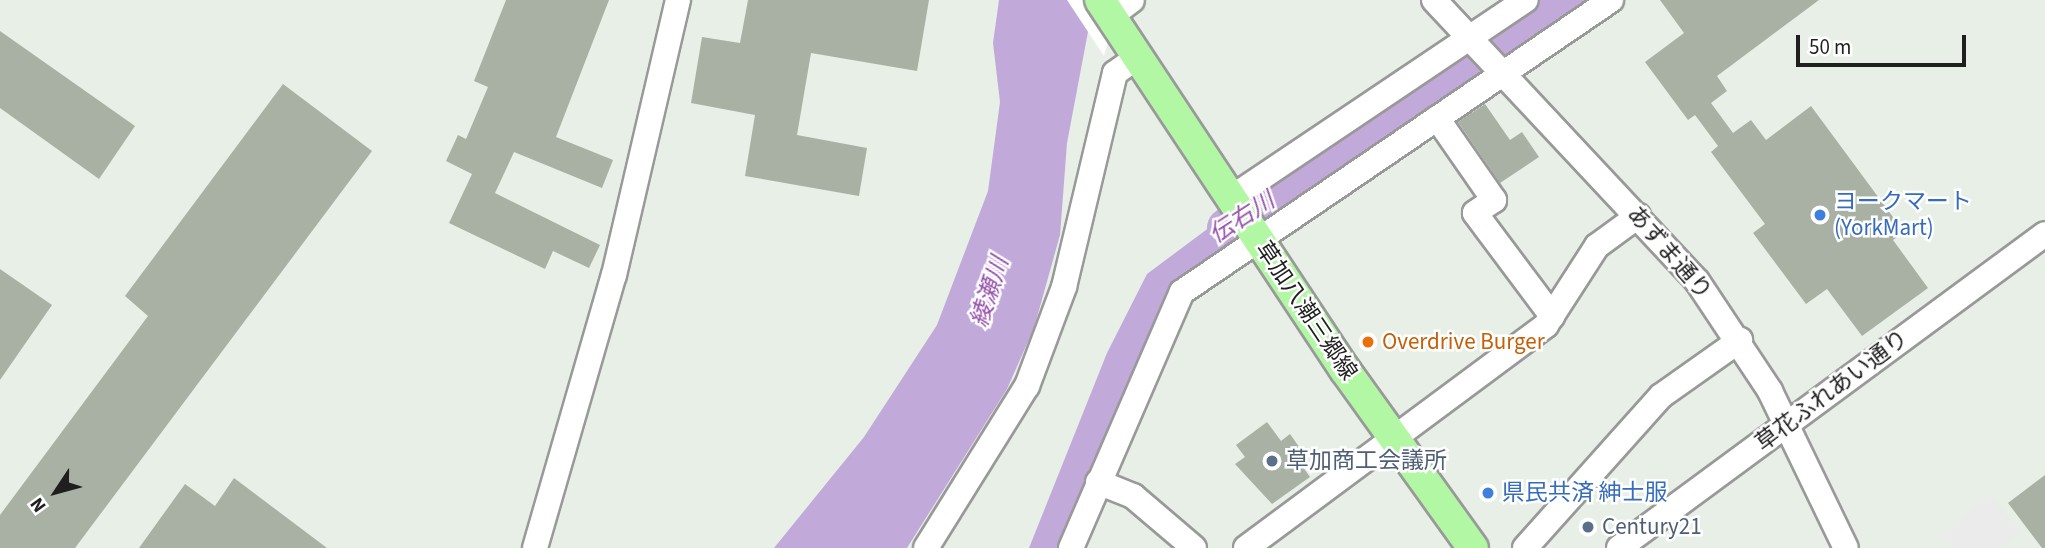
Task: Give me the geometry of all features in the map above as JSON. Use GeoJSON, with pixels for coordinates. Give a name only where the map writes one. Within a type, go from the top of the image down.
{"type":"FeatureCollection","features":[{"type":"Feature","properties":{"kind":"main road","name":"草加八潮三郷線"},"geometry":{"type":"LineString","coordinates":[[1115,10],[1138,57],[1233,201],[1392,439],[1473,548]]}},
{"type":"Feature","properties":{"kind":"street"},"geometry":{"type":"LineString","coordinates":[[535,548],[614,275],[678,0]]}},
{"type":"Feature","properties":{"kind":"street","name":"あずま通り"},"geometry":{"type":"LineString","coordinates":[[1434,0],[1638,216],[1740,340],[1788,425],[1846,548]]}},
{"type":"Feature","properties":{"kind":"street"},"geometry":{"type":"LineString","coordinates":[[1233,201],[1472,41],[1526,0]]}},
{"type":"Feature","properties":{"kind":"street"},"geometry":{"type":"LineString","coordinates":[[1071,548],[1172,306],[1207,270],[1255,234],[1437,118],[1501,71],[1611,0]]}},
{"type":"Feature","properties":{"kind":"street"},"geometry":{"type":"LineString","coordinates":[[926,548],[1031,376],[1064,287],[1115,73],[1138,57]]}},
{"type":"Feature","properties":{"kind":"street"},"geometry":{"type":"LineString","coordinates":[[1437,118],[1494,200],[1475,213],[1552,316]]}},
{"type":"Feature","properties":{"kind":"street"},"geometry":{"type":"LineString","coordinates":[[1245,548],[1552,316],[1597,246],[1638,216]]}},
{"type":"Feature","properties":{"kind":"street","name":"草花ふれあい通り"},"geometry":{"type":"LineString","coordinates":[[1619,548],[2045,234]]}},
{"type":"Feature","properties":{"kind":"street"},"geometry":{"type":"LineString","coordinates":[[1525,548],[1661,396],[1740,340]]}},
{"type":"Feature","properties":{"kind":"street"},"geometry":{"type":"LineString","coordinates":[[1098,482],[1133,496],[1195,548]]}},
{"type":"Feature","properties":{"kind":"shaded area"},"geometry":{"type":"Polygon","coordinates":[[[1991,495],[2020,532],[2000,548],[1952,548],[1941,534],[1991,495]]]}},
{"type":"Feature","properties":{"kind":"water","name":"綾瀬川"},"geometry":{"type":"Polygon","coordinates":[[[999,0],[1094,0],[1067,143],[1060,235],[1034,328],[1007,389],[907,548],[774,548],[864,437],[937,325],[988,191],[1000,102],[993,43],[999,0]]]}},
{"type":"Feature","properties":{"kind":"water"},"geometry":{"type":"Polygon","coordinates":[[[1265,186],[1281,211],[1186,275],[1169,296],[1061,548],[1029,548],[1107,353],[1147,274],[1265,186]]]}},
{"type":"Feature","properties":{"kind":"pier"},"geometry":{"type":"Polygon","coordinates":[[[1067,0],[1119,0],[1104,56],[1067,0]]]}},
{"type":"Feature","properties":{"kind":"pier"},"geometry":{"type":"Polygon","coordinates":[[[1257,191],[1274,216],[1230,246],[1213,221],[1257,191]]]}},
{"type":"Feature","properties":{"kind":"building"},"geometry":{"type":"Polygon","coordinates":[[[506,0],[609,0],[556,137],[613,160],[602,188],[514,152],[495,193],[600,245],[589,268],[553,251],[545,269],[449,223],[472,174],[446,161],[458,135],[466,139],[488,87],[474,81],[506,0]]]}},
{"type":"Feature","properties":{"kind":"building"},"geometry":{"type":"Polygon","coordinates":[[[748,0],[929,0],[917,71],[811,53],[797,135],[867,148],[859,196],[745,176],[755,115],[691,103],[702,37],[740,43],[748,0]]]}},
{"type":"Feature","properties":{"kind":"building"},"geometry":{"type":"Polygon","coordinates":[[[1660,0],[1819,0],[1717,76],[1727,91],[1711,103],[1733,133],[1751,120],[1766,140],[1811,106],[1904,232],[1893,240],[1928,288],[1862,336],[1827,289],[1806,304],[1753,233],[1765,224],[1711,152],[1718,146],[1695,115],[1688,120],[1645,62],[1684,33],[1660,0]]]}},
{"type":"Feature","properties":{"kind":"building"},"geometry":{"type":"Polygon","coordinates":[[[0,31],[135,126],[99,179],[0,108],[0,31]]]}},
{"type":"Feature","properties":{"kind":"building"},"geometry":{"type":"Polygon","coordinates":[[[283,84],[372,151],[75,548],[0,548],[0,515],[148,316],[125,296],[283,84]]]}},
{"type":"Feature","properties":{"kind":"building"},"geometry":{"type":"Polygon","coordinates":[[[1485,104],[1510,140],[1522,132],[1539,157],[1500,183],[1458,122],[1485,104]]]}},
{"type":"Feature","properties":{"kind":"building"},"geometry":{"type":"Polygon","coordinates":[[[0,269],[52,305],[0,380],[0,269]]]}},
{"type":"Feature","properties":{"kind":"building"},"geometry":{"type":"Polygon","coordinates":[[[1267,422],[1281,441],[1290,434],[1307,458],[1300,463],[1310,477],[1272,504],[1235,464],[1245,457],[1236,445],[1267,422]]]}},
{"type":"Feature","properties":{"kind":"building"},"geometry":{"type":"Polygon","coordinates":[[[2045,475],[2045,548],[2042,548],[2008,503],[2045,475]]]}},
{"type":"Feature","properties":{"kind":"building"},"geometry":{"type":"Polygon","coordinates":[[[234,478],[327,548],[139,548],[185,484],[215,506],[234,478]]]}},
{"type":"Feature","properties":{"kind":"waterway","name":"伝右川"},"geometry":{"type":"LineString","coordinates":[[1227,228],[1572,0]]}},
{"type":"Feature","properties":{"kind":"place","name":"ヨークマート (YorkMart)"},"geometry":{"type":"Point","coordinates":[1820,215]}},
{"type":"Feature","properties":{"kind":"place","name":"Overdrive Burger"},"geometry":{"type":"Point","coordinates":[1368,342]}},
{"type":"Feature","properties":{"kind":"place","name":"草加商工会議所"},"geometry":{"type":"Point","coordinates":[1272,461]}},
{"type":"Feature","properties":{"kind":"place","name":"県民共済 紳士服"},"geometry":{"type":"Point","coordinates":[1488,493]}},
{"type":"Feature","properties":{"kind":"place","name":"Century21"},"geometry":{"type":"Point","coordinates":[1588,527]}}]}
